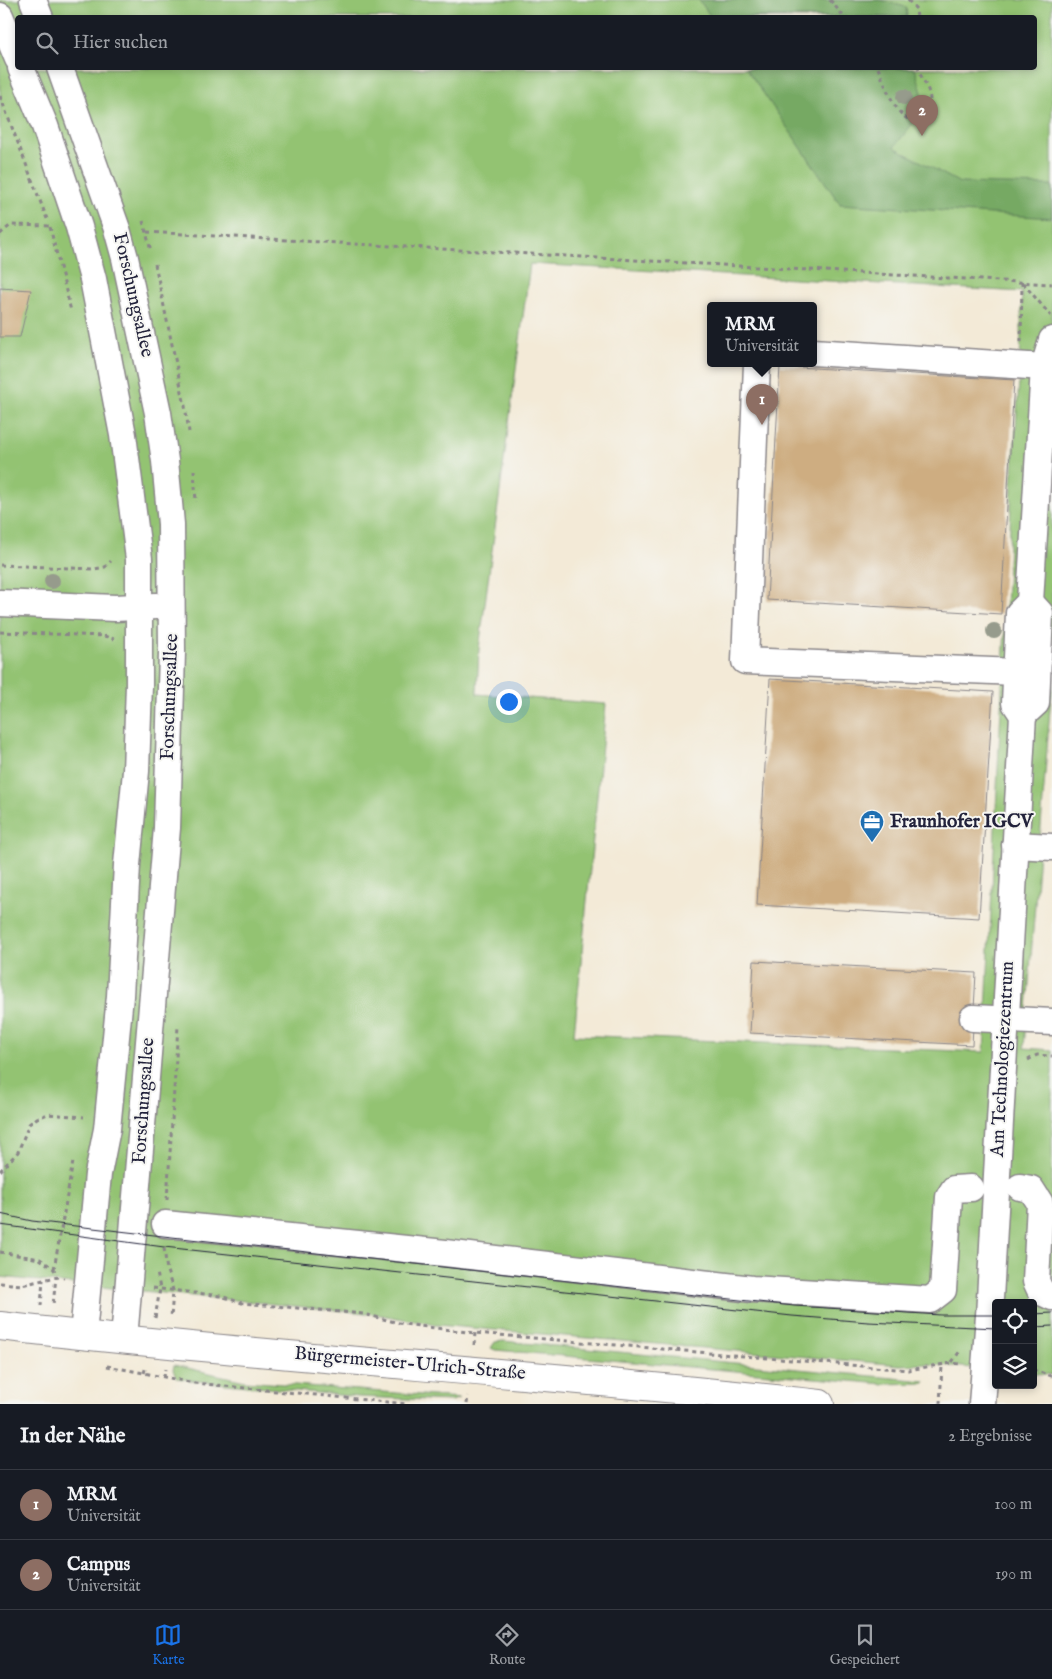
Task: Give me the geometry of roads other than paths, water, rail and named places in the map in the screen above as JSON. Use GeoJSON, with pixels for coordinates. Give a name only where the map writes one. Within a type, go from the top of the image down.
{"type":"FeatureCollection","features":[{"type":"Feature","properties":{"kind":"main road","name":"Bürgermeister-Ulrich-Straße"},"geometry":{"type":"LineString","coordinates":[[0,1326],[646,1394],[820,1404]]}},
{"type":"Feature","properties":{"kind":"street"},"geometry":{"type":"LineString","coordinates":[[33,0],[39,15]]}},
{"type":"Feature","properties":{"kind":"street"},"geometry":{"type":"LineString","coordinates":[[0,16],[15,52]]}},
{"type":"Feature","properties":{"kind":"street","name":"Forschungsallee"},"geometry":{"type":"LineString","coordinates":[[22,70],[45,126],[79,227],[111,365],[123,435],[138,550],[127,607],[136,771],[127,865],[120,996],[107,1128],[98,1174],[83,1335]]}},
{"type":"Feature","properties":{"kind":"street","name":"Forschungsallee"},"geometry":{"type":"LineString","coordinates":[[61,70],[117,228],[149,366],[165,461],[171,524],[172,606],[167,828],[124,1339]]}},
{"type":"Feature","properties":{"kind":"street","name":"Am Technologiezentrum"},"geometry":{"type":"LineString","coordinates":[[982,1404],[1024,715],[1015,703],[1019,613],[1030,602],[1044,367],[1052,340]]}},
{"type":"Feature","properties":{"kind":"street"},"geometry":{"type":"LineString","coordinates":[[817,352],[1044,367]]}},
{"type":"Feature","properties":{"kind":"street"},"geometry":{"type":"LineString","coordinates":[[757,367],[745,661],[1017,672]]}},
{"type":"Feature","properties":{"kind":"street","name":"Am Technologiezentrum"},"geometry":{"type":"LineString","coordinates":[[1024,715],[1036,703],[1038,673],[1040,613],[1030,602]]}},
{"type":"Feature","properties":{"kind":"street"},"geometry":{"type":"LineString","coordinates":[[0,603],[127,607],[172,606]]}},
{"type":"Feature","properties":{"kind":"street"},"geometry":{"type":"LineString","coordinates":[[1015,845],[1052,847]]}},
{"type":"Feature","properties":{"kind":"street"},"geometry":{"type":"LineString","coordinates":[[973,1018],[1052,1022]]}},
{"type":"Feature","properties":{"kind":"street"},"geometry":{"type":"LineString","coordinates":[[1020,1187],[1031,1189],[1040,1203],[1036,1280],[1041,1292],[1052,1297]]}},
{"type":"Feature","properties":{"kind":"street"},"geometry":{"type":"LineString","coordinates":[[165,1224],[445,1253],[752,1289],[930,1300],[942,1290],[949,1197],[954,1189],[971,1188]]}},
{"type":"Feature","properties":{"kind":"tram line"},"geometry":{"type":"LineString","coordinates":[[0,1214],[32,1221],[794,1306],[941,1315],[992,1315]]}},
{"type":"Feature","properties":{"kind":"tram line"},"geometry":{"type":"LineString","coordinates":[[0,1225],[164,1247],[792,1316],[868,1322],[992,1328]]}},
{"type":"Feature","properties":{"kind":"tram line"},"geometry":{"type":"LineString","coordinates":[[1037,1314],[1052,1313]]}},
{"type":"Feature","properties":{"kind":"tram line"},"geometry":{"type":"LineString","coordinates":[[1037,1327],[1052,1326]]}},
{"type":"Feature","properties":{"kind":"place","name":"Campus"},"geometry":{"type":"Point","coordinates":[922,136]}},
{"type":"Feature","properties":{"kind":"place","name":"MRM"},"geometry":{"type":"Point","coordinates":[762,425]}},
{"type":"Feature","properties":{"kind":"place","name":"Fraunhofer IGCV"},"geometry":{"type":"Point","coordinates":[872,843]}}]}
